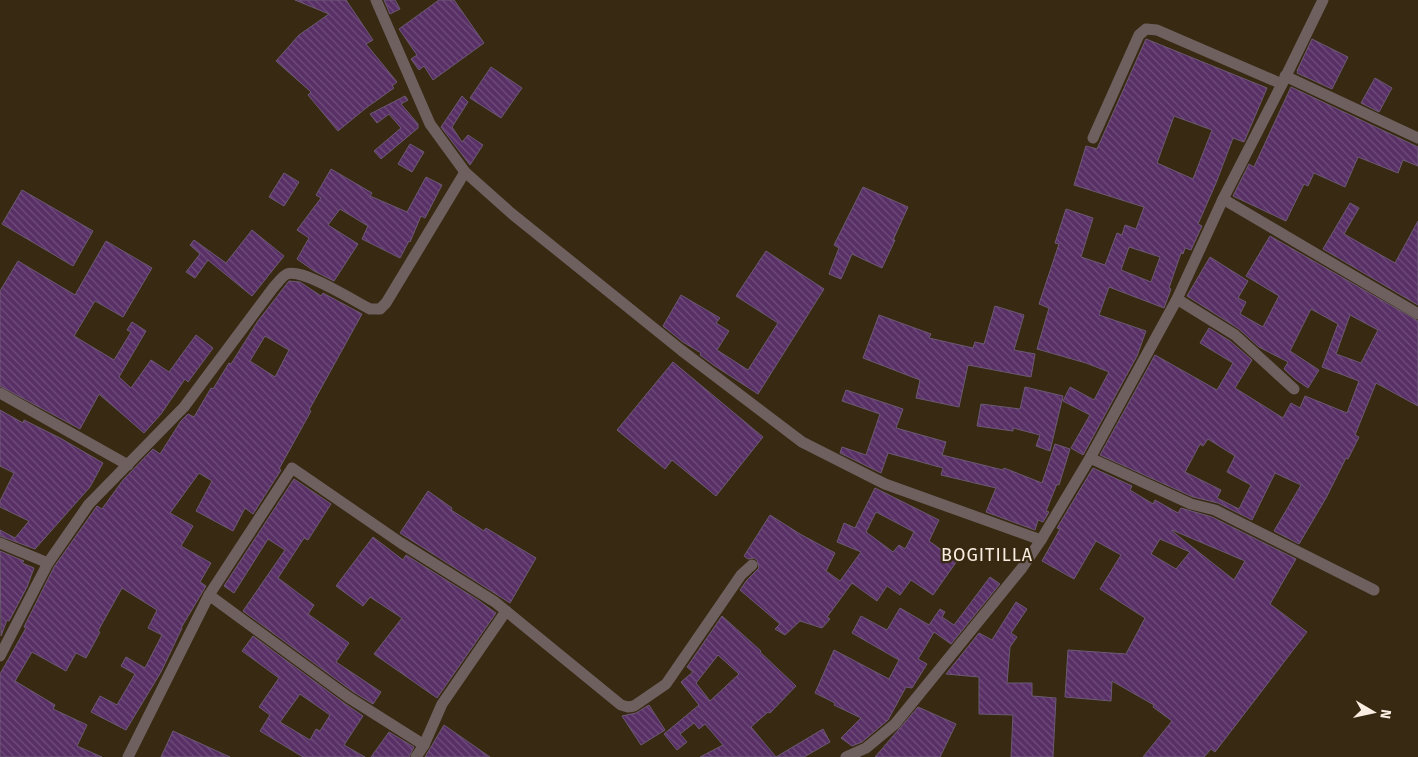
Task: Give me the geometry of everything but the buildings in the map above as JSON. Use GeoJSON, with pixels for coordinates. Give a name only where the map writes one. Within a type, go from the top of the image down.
{"type":"FeatureCollection","features":[{"type":"Feature","properties":{"kind":"street"},"geometry":{"type":"LineString","coordinates":[[376,0],[430,124],[466,172],[511,213],[681,350],[802,442],[885,484],[1041,540]]}},
{"type":"Feature","properties":{"kind":"street"},"geometry":{"type":"LineString","coordinates":[[846,757],[866,748],[895,724],[1022,568],[1041,540],[1090,458],[1177,299],[1224,199],[1323,0]]}},
{"type":"Feature","properties":{"kind":"street"},"geometry":{"type":"LineString","coordinates":[[1093,138],[1139,35],[1146,29],[1156,30],[1284,80],[1418,138]]}},
{"type":"Feature","properties":{"kind":"street"},"geometry":{"type":"LineString","coordinates":[[0,656],[48,563],[89,504],[184,408],[273,288],[287,274],[298,273],[313,278],[370,309],[380,309],[386,304],[466,172]]}},
{"type":"Feature","properties":{"kind":"street"},"geometry":{"type":"LineString","coordinates":[[1224,199],[1418,314]]}},
{"type":"Feature","properties":{"kind":"street"},"geometry":{"type":"LineString","coordinates":[[1177,299],[1234,335],[1294,389]]}},
{"type":"Feature","properties":{"kind":"street"},"geometry":{"type":"LineString","coordinates":[[0,393],[128,465]]}},
{"type":"Feature","properties":{"kind":"street"},"geometry":{"type":"LineString","coordinates":[[1090,458],[1191,504],[1215,510],[1374,590]]}},
{"type":"Feature","properties":{"kind":"street"},"geometry":{"type":"LineString","coordinates":[[128,757],[209,594],[292,468],[401,543],[495,602],[621,705],[628,707],[634,706],[666,684],[742,575],[752,566]]}},
{"type":"Feature","properties":{"kind":"street"},"geometry":{"type":"LineString","coordinates":[[0,543],[48,563]]}},
{"type":"Feature","properties":{"kind":"street"},"geometry":{"type":"LineString","coordinates":[[209,594],[348,697],[424,745]]}},
{"type":"Feature","properties":{"kind":"street"},"geometry":{"type":"LineString","coordinates":[[416,757],[424,745],[442,704],[506,611]]}},
{"type":"Feature","properties":{"kind":"district","name":"BOGITILLA"},"geometry":{"type":"Point","coordinates":[987,555]}}]}
